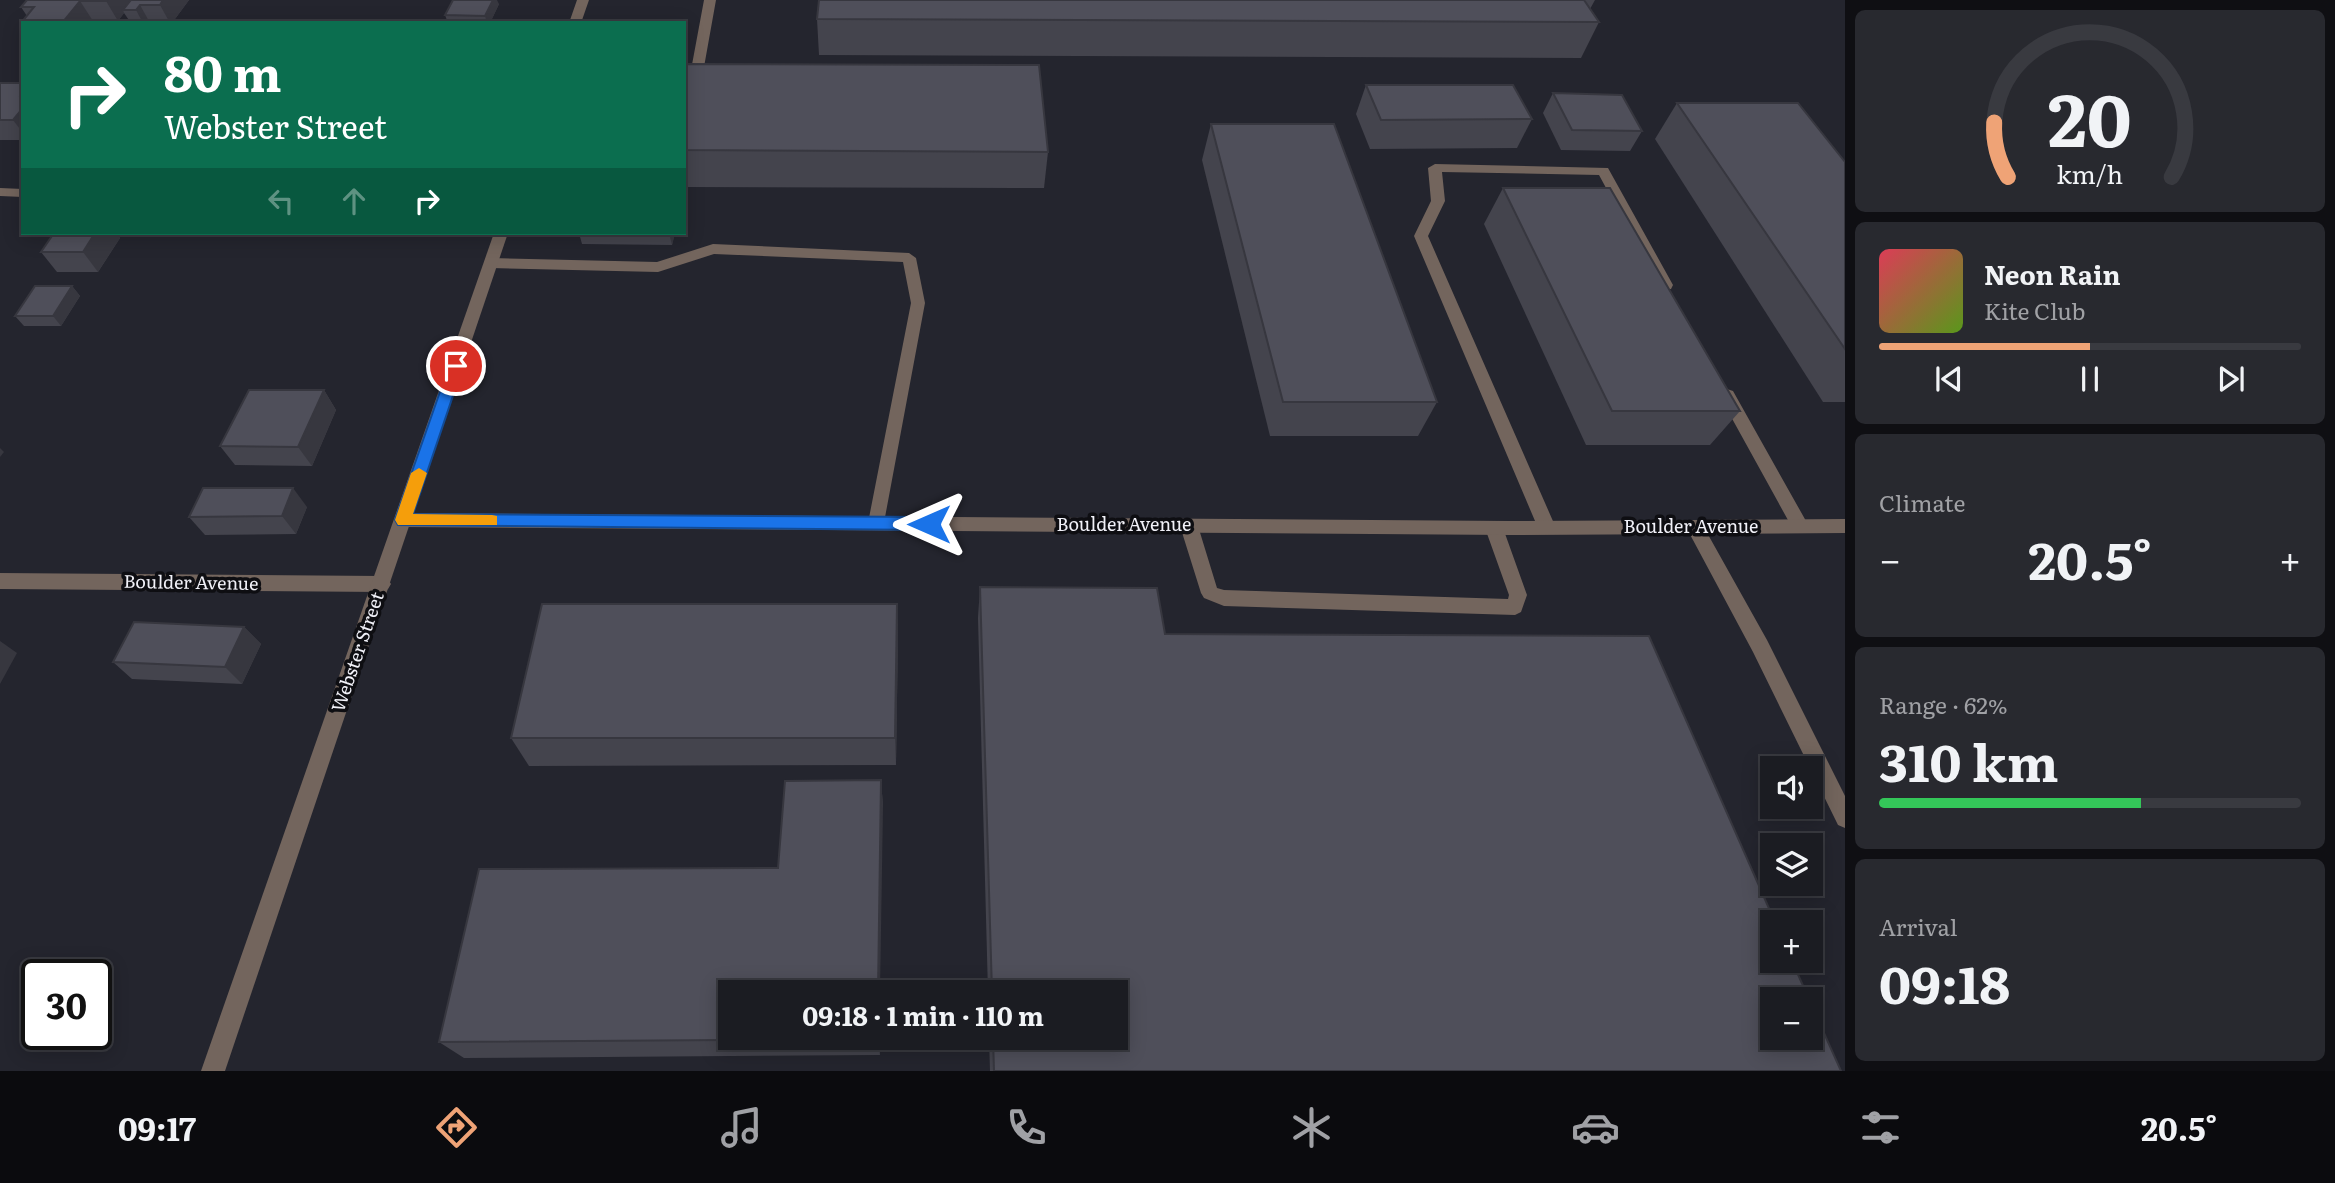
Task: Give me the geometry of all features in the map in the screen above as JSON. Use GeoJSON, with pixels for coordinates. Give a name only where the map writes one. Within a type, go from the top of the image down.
{"type":"FeatureCollection","features":[{"type":"Feature","properties":{"kind":"street"},"geometry":{"type":"LineString","coordinates":[[576,21],[583,0]]}},
{"type":"Feature","properties":{"kind":"street"},"geometry":{"type":"LineString","coordinates":[[710,0],[697,70],[733,74]]}},
{"type":"Feature","properties":{"kind":"street"},"geometry":{"type":"LineString","coordinates":[[1547,528],[1421,236],[1438,201],[1435,168],[1603,171],[1676,303]]}},
{"type":"Feature","properties":{"kind":"street"},"geometry":{"type":"LineString","coordinates":[[0,192],[21,193]]}},
{"type":"Feature","properties":{"kind":"street","name":"Webster Street"},"geometry":{"type":"LineString","coordinates":[[213,1071],[500,235]]}},
{"type":"Feature","properties":{"kind":"street"},"geometry":{"type":"LineString","coordinates":[[491,263],[658,267],[713,249],[909,258],[918,303],[877,523]]}},
{"type":"Feature","properties":{"kind":"street"},"geometry":{"type":"LineString","coordinates":[[1716,375],[1800,526]]}},
{"type":"Feature","properties":{"kind":"street","name":"Boulder Avenue"},"geometry":{"type":"LineString","coordinates":[[403,520],[1494,528],[1845,526]]}},
{"type":"Feature","properties":{"kind":"street"},"geometry":{"type":"LineString","coordinates":[[1189,526],[1210,593],[1224,598],[1515,607],[1518,595],[1494,528]]}},
{"type":"Feature","properties":{"kind":"street"},"geometry":{"type":"LineString","coordinates":[[1695,527],[1760,646],[1845,818]]}},
{"type":"Feature","properties":{"kind":"street","name":"Boulder Avenue"},"geometry":{"type":"LineString","coordinates":[[0,581],[382,584]]}},
{"type":"Feature","properties":{"kind":"building"},"geometry":{"type":"Polygon","coordinates":[[[27,0],[107,0],[80,1],[64,21],[23,21],[34,7],[21,7],[27,0]]]}},
{"type":"Feature","properties":{"kind":"building"},"geometry":{"type":"Polygon","coordinates":[[[131,0],[163,0],[160,5],[140,5],[136,10],[123,10],[131,0]]]}},
{"type":"Feature","properties":{"kind":"building"},"geometry":{"type":"Polygon","coordinates":[[[453,0],[493,0],[485,16],[445,15],[453,0]]]}},
{"type":"Feature","properties":{"kind":"building"},"geometry":{"type":"Polygon","coordinates":[[[819,0],[1584,0],[1599,22],[817,19],[819,0]]]}},
{"type":"Feature","properties":{"kind":"building"},"geometry":{"type":"Polygon","coordinates":[[[686,64],[1039,65],[1048,152],[686,150],[686,64]]]}},
{"type":"Feature","properties":{"kind":"building"},"geometry":{"type":"Polygon","coordinates":[[[0,83],[21,83],[21,110],[13,120],[0,120],[0,83]]]}},
{"type":"Feature","properties":{"kind":"building"},"geometry":{"type":"Polygon","coordinates":[[[1366,85],[1513,85],[1532,119],[1381,120],[1366,85]]]}},
{"type":"Feature","properties":{"kind":"building"},"geometry":{"type":"Polygon","coordinates":[[[1553,93],[1622,95],[1642,131],[1572,130],[1553,93]]]}},
{"type":"Feature","properties":{"kind":"building"},"geometry":{"type":"Polygon","coordinates":[[[1677,103],[1798,103],[1845,162],[1845,349],[1677,103]]]}},
{"type":"Feature","properties":{"kind":"building"},"geometry":{"type":"Polygon","coordinates":[[[1211,124],[1334,124],[1437,402],[1283,402],[1211,124]]]}},
{"type":"Feature","properties":{"kind":"building"},"geometry":{"type":"Polygon","coordinates":[[[1503,188],[1610,188],[1740,411],[1612,411],[1503,188]]]}},
{"type":"Feature","properties":{"kind":"building"},"geometry":{"type":"Polygon","coordinates":[[[53,235],[94,235],[83,252],[41,252],[53,235]]]}},
{"type":"Feature","properties":{"kind":"building"},"geometry":{"type":"Polygon","coordinates":[[[35,286],[72,286],[53,316],[15,316],[35,286]]]}},
{"type":"Feature","properties":{"kind":"building"},"geometry":{"type":"Polygon","coordinates":[[[249,390],[324,390],[298,447],[220,446],[249,390]]]}},
{"type":"Feature","properties":{"kind":"building"},"geometry":{"type":"Polygon","coordinates":[[[203,488],[293,488],[282,516],[189,517],[203,488]]]}},
{"type":"Feature","properties":{"kind":"building"},"geometry":{"type":"Polygon","coordinates":[[[980,587],[1157,588],[1165,634],[1649,636],[1760,888],[1760,896],[1764,896],[1770,910],[1760,910],[1760,973],[1797,973],[1804,987],[1760,987],[1760,1050],[1823,1050],[1823,1031],[1841,1071],[994,1071],[993,1050],[1128,1050],[1128,980],[992,980],[980,587]]]}},
{"type":"Feature","properties":{"kind":"building"},"geometry":{"type":"Polygon","coordinates":[[[542,604],[897,604],[895,738],[511,738],[542,604]]]}},
{"type":"Feature","properties":{"kind":"building"},"geometry":{"type":"Polygon","coordinates":[[[134,622],[244,627],[225,667],[113,662],[134,622]]]}},
{"type":"Feature","properties":{"kind":"building"},"geometry":{"type":"Polygon","coordinates":[[[881,780],[878,980],[718,980],[718,1040],[439,1042],[479,869],[778,868],[785,781],[881,780]]]}},
{"type":"Feature","properties":{"kind":"slow traffic"},"geometry":{"type":"LineString","coordinates":[[419,473],[403,520],[492,521]]}},
{"type":"Feature","properties":{"kind":"route"},"geometry":{"type":"LineString","coordinates":[[456,366],[403,520],[929,524]]}}]}
